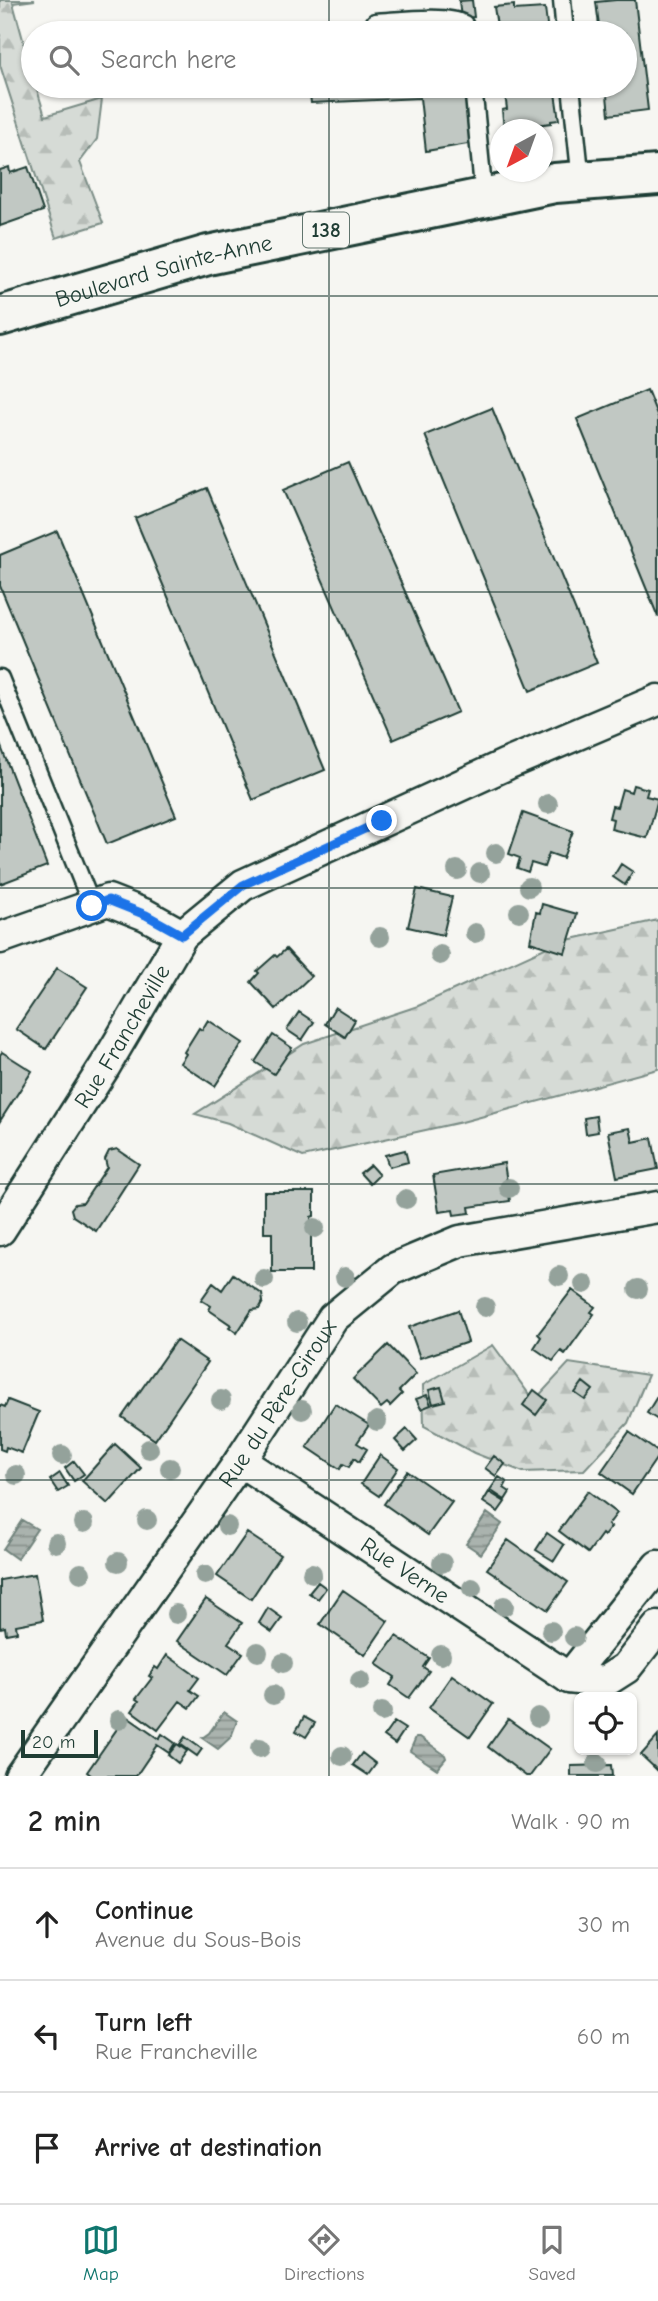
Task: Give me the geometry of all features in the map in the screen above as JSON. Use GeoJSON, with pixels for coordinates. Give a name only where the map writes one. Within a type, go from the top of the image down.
{"type":"FeatureCollection","features":[{"type":"Feature","properties":{"kind":"main road","name":"Boulevard Sainte-Anne"},"geometry":{"type":"LineString","coordinates":[[0,316],[208,255],[555,183],[658,175]]}},
{"type":"Feature","properties":{"kind":"street","name":"Rue Francheville"},"geometry":{"type":"LineString","coordinates":[[0,1230],[105,1066],[182,935],[243,885],[507,764],[658,700]]}},
{"type":"Feature","properties":{"kind":"street"},"geometry":{"type":"LineString","coordinates":[[0,939],[108,900],[146,915],[182,935]]}},
{"type":"Feature","properties":{"kind":"street","name":"Rue du Père-Giroux"},"geometry":{"type":"LineString","coordinates":[[20,1776],[240,1461],[333,1318],[393,1269],[460,1241],[658,1207]]}},
{"type":"Feature","properties":{"kind":"street","name":"Rue Verne"},"geometry":{"type":"LineString","coordinates":[[240,1461],[569,1678],[604,1682],[626,1668],[658,1627]]}},
{"type":"Feature","properties":{"kind":"street"},"geometry":{"type":"LineString","coordinates":[[569,1678],[658,1566]]}},
{"type":"Feature","properties":{"kind":"lane"},"geometry":{"type":"LineString","coordinates":[[562,0],[564,21]]}},
{"type":"Feature","properties":{"kind":"lane"},"geometry":{"type":"LineString","coordinates":[[392,21],[459,21]]}},
{"type":"Feature","properties":{"kind":"lane"},"geometry":{"type":"LineString","coordinates":[[474,98],[484,198]]}},
{"type":"Feature","properties":{"kind":"lane"},"geometry":{"type":"LineString","coordinates":[[572,98],[581,181]]}},
{"type":"Feature","properties":{"kind":"lane"},"geometry":{"type":"LineString","coordinates":[[0,678],[92,906]]}},
{"type":"Feature","properties":{"kind":"green space"},"geometry":{"type":"Polygon","coordinates":[[[0,0],[35,0],[13,3],[21,32],[21,98],[40,98],[45,116],[102,99],[97,139],[80,162],[103,223],[56,238],[0,65],[0,0]]]}},
{"type":"Feature","properties":{"kind":"green space"},"geometry":{"type":"Polygon","coordinates":[[[658,920],[658,1069],[462,1122],[303,1157],[228,1123],[195,1114],[304,1044],[418,1006],[558,942],[658,920]]]}},
{"type":"Feature","properties":{"kind":"green space"},"geometry":{"type":"Polygon","coordinates":[[[493,1345],[534,1401],[569,1363],[648,1375],[628,1423],[584,1470],[523,1472],[474,1453],[424,1426],[423,1385],[493,1345]]]}},
{"type":"Feature","properties":{"kind":"shaded area"},"geometry":{"type":"Polygon","coordinates":[[[487,1513],[502,1524],[481,1554],[466,1544],[487,1513]]]}},
{"type":"Feature","properties":{"kind":"shaded area"},"geometry":{"type":"Polygon","coordinates":[[[22,1520],[37,1529],[17,1559],[3,1549],[22,1520]]]}},
{"type":"Feature","properties":{"kind":"shaded area"},"geometry":{"type":"Polygon","coordinates":[[[224,1712],[237,1721],[231,1737],[218,1749],[202,1738],[209,1733],[224,1712]]]}},
{"type":"Feature","properties":{"kind":"shaded area"},"geometry":{"type":"Polygon","coordinates":[[[416,1737],[420,1737],[445,1755],[446,1758],[437,1769],[410,1751],[416,1737]]]}},
{"type":"Feature","properties":{"kind":"building"},"geometry":{"type":"Polygon","coordinates":[[[472,0],[474,17],[461,18],[459,1],[472,0]]]}},
{"type":"Feature","properties":{"kind":"building"},"geometry":{"type":"Polygon","coordinates":[[[635,0],[648,110],[609,115],[607,98],[637,98],[637,21],[598,21],[596,2],[635,0]]]}},
{"type":"Feature","properties":{"kind":"building"},"geometry":{"type":"Polygon","coordinates":[[[514,5],[514,10],[545,8],[547,21],[496,21],[494,7],[514,5]]]}},
{"type":"Feature","properties":{"kind":"building"},"geometry":{"type":"Polygon","coordinates":[[[310,98],[420,98],[311,103],[310,98]]]}},
{"type":"Feature","properties":{"kind":"building"},"geometry":{"type":"Polygon","coordinates":[[[420,98],[470,98],[474,143],[426,151],[420,98]]]}},
{"type":"Feature","properties":{"kind":"building"},"geometry":{"type":"Polygon","coordinates":[[[506,98],[556,98],[559,120],[503,119],[502,110],[507,109],[506,98]]]}},
{"type":"Feature","properties":{"kind":"building"},"geometry":{"type":"Polygon","coordinates":[[[9,167],[10,173],[28,167],[43,211],[0,226],[0,170],[9,167]]]}},
{"type":"Feature","properties":{"kind":"building"},"geometry":{"type":"Polygon","coordinates":[[[647,390],[658,417],[658,617],[577,419],[647,390]]]}},
{"type":"Feature","properties":{"kind":"building"},"geometry":{"type":"Polygon","coordinates":[[[492,408],[597,663],[530,691],[425,435],[492,408]]]}},
{"type":"Feature","properties":{"kind":"building"},"geometry":{"type":"Polygon","coordinates":[[[348,462],[458,712],[393,740],[283,490],[348,462]]]}},
{"type":"Feature","properties":{"kind":"building"},"geometry":{"type":"Polygon","coordinates":[[[207,488],[325,770],[253,800],[135,518],[207,488]]]}},
{"type":"Feature","properties":{"kind":"building"},"geometry":{"type":"Polygon","coordinates":[[[57,531],[176,816],[107,844],[0,586],[0,555],[57,531]]]}},
{"type":"Feature","properties":{"kind":"building"},"geometry":{"type":"Polygon","coordinates":[[[0,744],[47,866],[0,884],[0,744]]]}},
{"type":"Feature","properties":{"kind":"building"},"geometry":{"type":"Polygon","coordinates":[[[633,785],[648,789],[646,796],[658,799],[647,838],[611,829],[613,819],[609,818],[612,806],[617,807],[622,789],[631,792],[633,785]]]}},
{"type":"Feature","properties":{"kind":"building"},"geometry":{"type":"Polygon","coordinates":[[[523,813],[573,831],[563,858],[549,853],[544,867],[531,863],[528,872],[517,868],[520,858],[509,854],[523,813]]]}},
{"type":"Feature","properties":{"kind":"building"},"geometry":{"type":"Polygon","coordinates":[[[621,864],[633,872],[625,885],[613,877],[621,864]]]}},
{"type":"Feature","properties":{"kind":"building"},"geometry":{"type":"Polygon","coordinates":[[[417,889],[452,897],[443,935],[408,927],[417,889]]]}},
{"type":"Feature","properties":{"kind":"building"},"geometry":{"type":"Polygon","coordinates":[[[542,904],[577,914],[565,953],[530,942],[536,912],[540,913],[542,904]]]}},
{"type":"Feature","properties":{"kind":"building"},"geometry":{"type":"Polygon","coordinates":[[[286,949],[311,976],[276,1009],[251,982],[259,973],[257,971],[286,949]]]}},
{"type":"Feature","properties":{"kind":"building"},"geometry":{"type":"Polygon","coordinates":[[[57,968],[87,987],[46,1049],[16,1029],[57,968]]]}},
{"type":"Feature","properties":{"kind":"building"},"geometry":{"type":"Polygon","coordinates":[[[335,1007],[355,1020],[345,1037],[325,1024],[335,1007]]]}},
{"type":"Feature","properties":{"kind":"building"},"geometry":{"type":"Polygon","coordinates":[[[299,1012],[314,1022],[302,1040],[287,1030],[299,1012]]]}},
{"type":"Feature","properties":{"kind":"building"},"geometry":{"type":"Polygon","coordinates":[[[208,1020],[243,1043],[215,1086],[180,1063],[199,1028],[202,1030],[208,1020]]]}},
{"type":"Feature","properties":{"kind":"building"},"geometry":{"type":"Polygon","coordinates":[[[273,1035],[292,1048],[274,1074],[255,1062],[273,1035]]]}},
{"type":"Feature","properties":{"kind":"building"},"geometry":{"type":"Polygon","coordinates":[[[2,1052],[32,1071],[0,1121],[0,1055],[2,1052]]]}},
{"type":"Feature","properties":{"kind":"building"},"geometry":{"type":"Polygon","coordinates":[[[596,1116],[598,1132],[586,1134],[584,1118],[596,1116]]]}},
{"type":"Feature","properties":{"kind":"building"},"geometry":{"type":"Polygon","coordinates":[[[630,1128],[633,1142],[652,1138],[658,1169],[617,1177],[608,1132],[630,1128]]]}},
{"type":"Feature","properties":{"kind":"building"},"geometry":{"type":"Polygon","coordinates":[[[117,1149],[139,1164],[96,1231],[73,1216],[71,1209],[75,1204],[83,1203],[107,1167],[105,1159],[109,1151],[117,1149]]]}},
{"type":"Feature","properties":{"kind":"building"},"geometry":{"type":"Polygon","coordinates":[[[405,1150],[408,1162],[389,1167],[385,1155],[405,1150]]]}},
{"type":"Feature","properties":{"kind":"building"},"geometry":{"type":"Polygon","coordinates":[[[504,1163],[510,1201],[469,1207],[470,1213],[454,1215],[453,1210],[439,1212],[433,1175],[504,1163]]]}},
{"type":"Feature","properties":{"kind":"building"},"geometry":{"type":"Polygon","coordinates":[[[370,1165],[379,1175],[370,1184],[360,1173],[370,1165]]]}},
{"type":"Feature","properties":{"kind":"building"},"geometry":{"type":"Polygon","coordinates":[[[264,1192],[314,1192],[311,1272],[272,1272],[272,1233],[264,1233],[264,1192]]]}},
{"type":"Feature","properties":{"kind":"building"},"geometry":{"type":"Polygon","coordinates":[[[233,1274],[262,1294],[263,1302],[259,1309],[252,1310],[237,1333],[229,1327],[231,1325],[209,1310],[211,1306],[201,1300],[213,1283],[222,1290],[233,1274]]]}},
{"type":"Feature","properties":{"kind":"building"},"geometry":{"type":"Polygon","coordinates":[[[572,1290],[595,1307],[591,1312],[594,1314],[565,1354],[561,1351],[553,1361],[534,1348],[541,1337],[538,1334],[572,1290]]]}},
{"type":"Feature","properties":{"kind":"building"},"geometry":{"type":"Polygon","coordinates":[[[458,1310],[468,1342],[420,1358],[409,1327],[458,1310]]]}},
{"type":"Feature","properties":{"kind":"building"},"geometry":{"type":"Polygon","coordinates":[[[176,1340],[208,1362],[155,1440],[122,1417],[176,1340]]]}},
{"type":"Feature","properties":{"kind":"building"},"geometry":{"type":"Polygon","coordinates":[[[388,1345],[416,1374],[399,1391],[402,1394],[390,1406],[387,1403],[381,1408],[353,1379],[388,1345]]]}},
{"type":"Feature","properties":{"kind":"building"},"geometry":{"type":"Polygon","coordinates":[[[583,1382],[593,1390],[585,1400],[575,1393],[583,1382]]]}},
{"type":"Feature","properties":{"kind":"building"},"geometry":{"type":"Polygon","coordinates":[[[441,1387],[445,1401],[433,1404],[429,1390],[441,1387]]]}},
{"type":"Feature","properties":{"kind":"building"},"geometry":{"type":"Polygon","coordinates":[[[534,1390],[547,1400],[536,1415],[523,1405],[534,1390]]]}},
{"type":"Feature","properties":{"kind":"building"},"geometry":{"type":"Polygon","coordinates":[[[427,1395],[431,1405],[421,1409],[416,1399],[427,1395]]]}},
{"type":"Feature","properties":{"kind":"building"},"geometry":{"type":"Polygon","coordinates":[[[658,1395],[658,1420],[647,1413],[658,1395]]]}},
{"type":"Feature","properties":{"kind":"building"},"geometry":{"type":"Polygon","coordinates":[[[8,1400],[39,1412],[22,1453],[6,1447],[5,1451],[0,1449],[0,1405],[5,1407],[8,1400]]]}},
{"type":"Feature","properties":{"kind":"building"},"geometry":{"type":"Polygon","coordinates":[[[335,1404],[369,1425],[357,1443],[367,1449],[359,1462],[354,1458],[349,1467],[343,1464],[340,1469],[307,1447],[335,1404]]]}},
{"type":"Feature","properties":{"kind":"building"},"geometry":{"type":"Polygon","coordinates":[[[407,1429],[417,1440],[405,1451],[395,1440],[407,1429]]]}},
{"type":"Feature","properties":{"kind":"building"},"geometry":{"type":"Polygon","coordinates":[[[629,1432],[658,1452],[658,1456],[632,1494],[601,1472],[629,1432]]]}},
{"type":"Feature","properties":{"kind":"building"},"geometry":{"type":"Polygon","coordinates":[[[115,1444],[141,1468],[108,1504],[82,1481],[115,1444]]]}},
{"type":"Feature","properties":{"kind":"building"},"geometry":{"type":"Polygon","coordinates":[[[380,1455],[398,1468],[379,1496],[361,1484],[380,1455]]]}},
{"type":"Feature","properties":{"kind":"building"},"geometry":{"type":"Polygon","coordinates":[[[494,1456],[505,1464],[496,1476],[485,1468],[494,1456]]]}},
{"type":"Feature","properties":{"kind":"building"},"geometry":{"type":"Polygon","coordinates":[[[74,1461],[84,1474],[74,1481],[65,1468],[74,1461]]]}},
{"type":"Feature","properties":{"kind":"building"},"geometry":{"type":"Polygon","coordinates":[[[407,1471],[452,1502],[428,1535],[384,1504],[407,1471]]]}},
{"type":"Feature","properties":{"kind":"building"},"geometry":{"type":"Polygon","coordinates":[[[60,1473],[68,1486],[58,1492],[50,1480],[60,1473]]]}},
{"type":"Feature","properties":{"kind":"building"},"geometry":{"type":"Polygon","coordinates":[[[499,1477],[507,1482],[504,1488],[510,1492],[505,1500],[490,1490],[499,1477]]]}},
{"type":"Feature","properties":{"kind":"building"},"geometry":{"type":"Polygon","coordinates":[[[588,1491],[617,1513],[608,1525],[611,1527],[604,1536],[602,1534],[588,1553],[559,1531],[588,1491]]]}},
{"type":"Feature","properties":{"kind":"building"},"geometry":{"type":"Polygon","coordinates":[[[489,1492],[505,1502],[498,1512],[483,1502],[489,1492]]]}},
{"type":"Feature","properties":{"kind":"building"},"geometry":{"type":"Polygon","coordinates":[[[247,1533],[280,1555],[251,1599],[217,1576],[247,1533]]]}},
{"type":"Feature","properties":{"kind":"building"},"geometry":{"type":"Polygon","coordinates":[[[547,1533],[564,1545],[554,1561],[536,1550],[547,1533]]]}},
{"type":"Feature","properties":{"kind":"building"},"geometry":{"type":"Polygon","coordinates":[[[508,1540],[568,1582],[548,1610],[487,1569],[508,1540]]]}},
{"type":"Feature","properties":{"kind":"building"},"geometry":{"type":"Polygon","coordinates":[[[35,1574],[43,1620],[16,1625],[17,1632],[6,1634],[5,1627],[0,1628],[0,1580],[35,1574]]]}},
{"type":"Feature","properties":{"kind":"building"},"geometry":{"type":"Polygon","coordinates":[[[318,1582],[326,1588],[318,1599],[309,1593],[318,1582]]]}},
{"type":"Feature","properties":{"kind":"building"},"geometry":{"type":"Polygon","coordinates":[[[343,1590],[388,1621],[365,1655],[320,1624],[343,1590]]]}},
{"type":"Feature","properties":{"kind":"building"},"geometry":{"type":"Polygon","coordinates":[[[206,1599],[242,1623],[228,1643],[243,1653],[227,1675],[177,1641],[206,1599]]]}},
{"type":"Feature","properties":{"kind":"building"},"geometry":{"type":"Polygon","coordinates":[[[268,1608],[282,1618],[272,1632],[259,1623],[268,1608]]]}},
{"type":"Feature","properties":{"kind":"building"},"geometry":{"type":"Polygon","coordinates":[[[396,1636],[429,1658],[423,1667],[429,1671],[409,1698],[390,1685],[395,1677],[376,1664],[396,1636]]]}},
{"type":"Feature","properties":{"kind":"building"},"geometry":{"type":"Polygon","coordinates":[[[167,1655],[199,1678],[190,1690],[199,1696],[190,1708],[180,1701],[158,1730],[132,1711],[139,1701],[136,1699],[152,1678],[149,1676],[155,1667],[158,1669],[167,1655]]]}},
{"type":"Feature","properties":{"kind":"building"},"geometry":{"type":"Polygon","coordinates":[[[452,1675],[493,1704],[470,1737],[429,1708],[452,1675]]]}},
{"type":"Feature","properties":{"kind":"building"},"geometry":{"type":"Polygon","coordinates":[[[126,1716],[159,1739],[162,1734],[175,1743],[169,1753],[157,1745],[136,1776],[92,1776],[87,1772],[126,1716]]]}},
{"type":"Feature","properties":{"kind":"building"},"geometry":{"type":"Polygon","coordinates":[[[304,1717],[315,1723],[306,1737],[296,1731],[304,1717]]]}},
{"type":"Feature","properties":{"kind":"building"},"geometry":{"type":"Polygon","coordinates":[[[508,1719],[550,1749],[530,1776],[526,1776],[488,1747],[508,1719]]]}},
{"type":"Feature","properties":{"kind":"building"},"geometry":{"type":"Polygon","coordinates":[[[394,1722],[405,1729],[395,1744],[384,1736],[394,1722]]]}},
{"type":"Feature","properties":{"kind":"building"},"geometry":{"type":"Polygon","coordinates":[[[658,1736],[658,1771],[641,1755],[658,1736]]]}},
{"type":"Feature","properties":{"kind":"building"},"geometry":{"type":"Polygon","coordinates":[[[185,1737],[202,1749],[197,1756],[180,1744],[185,1737]]]}},
{"type":"Feature","properties":{"kind":"building"},"geometry":{"type":"Polygon","coordinates":[[[177,1744],[187,1751],[178,1763],[168,1755],[177,1744]]]}},
{"type":"Feature","properties":{"kind":"building"},"geometry":{"type":"Polygon","coordinates":[[[362,1753],[376,1764],[368,1775],[353,1765],[362,1753]]]}},
{"type":"Feature","properties":{"kind":"building"},"geometry":{"type":"Polygon","coordinates":[[[611,1765],[612,1776],[571,1776],[571,1766],[611,1765]]]}},
{"type":"Feature","properties":{"kind":"route"},"geometry":{"type":"LineString","coordinates":[[92,906],[108,900],[146,915],[182,935],[243,885],[382,821]]}}]}
